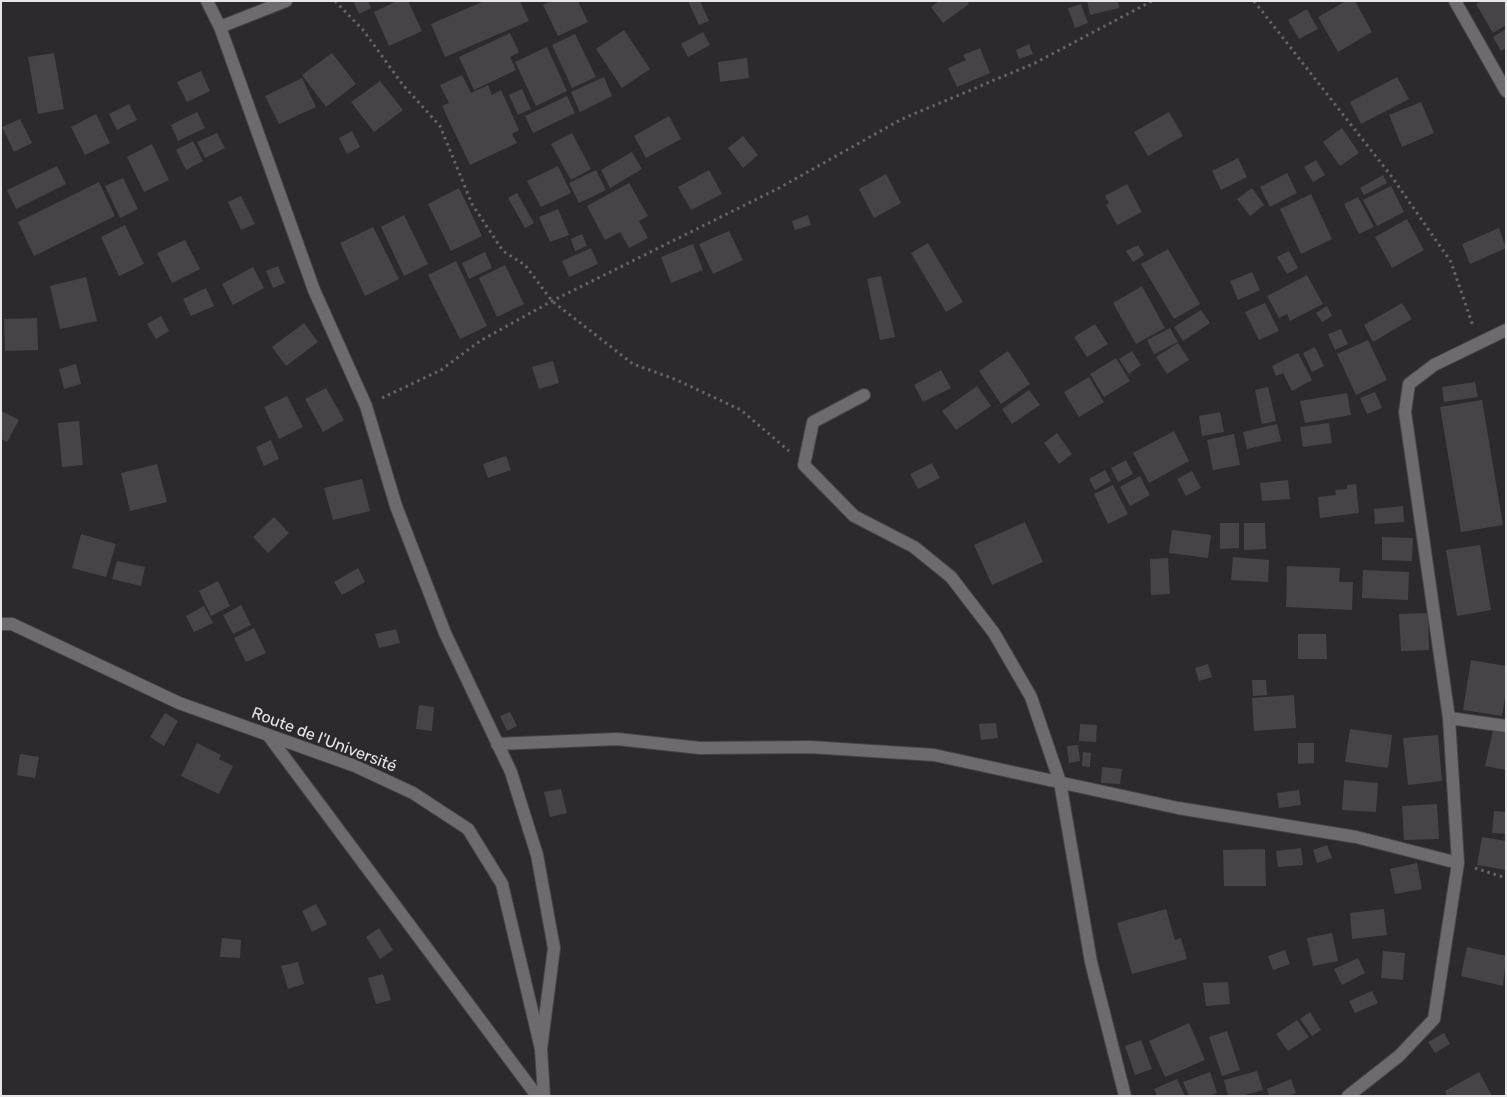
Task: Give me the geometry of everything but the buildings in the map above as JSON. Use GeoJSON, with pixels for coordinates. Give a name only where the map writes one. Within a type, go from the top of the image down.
{"type":"FeatureCollection","features":[{"type":"Feature","properties":{"kind":"street"},"geometry":{"type":"LineString","coordinates":[[207,1],[220,27],[314,290],[366,406],[396,506],[441,624],[511,772],[537,855],[554,948],[541,1049]]}},
{"type":"Feature","properties":{"kind":"street"},"geometry":{"type":"LineString","coordinates":[[220,27],[286,1]]}},
{"type":"Feature","properties":{"kind":"street"},"geometry":{"type":"LineString","coordinates":[[1454,1],[1506,91]]}},
{"type":"Feature","properties":{"kind":"street"},"geometry":{"type":"LineString","coordinates":[[1348,1096],[1399,1056],[1434,1019],[1458,862],[1449,718],[1405,412],[1409,384],[1434,365],[1506,330]]}},
{"type":"Feature","properties":{"kind":"street"},"geometry":{"type":"LineString","coordinates":[[864,395],[814,422],[804,464],[854,516],[914,547],[951,577],[994,633],[1031,697],[1060,782],[1091,962],[1125,1096]]}},
{"type":"Feature","properties":{"kind":"street","name":"Route de l'Université"},"geometry":{"type":"LineString","coordinates":[[1,613],[7,624],[178,704],[355,766],[413,793],[468,829],[502,884],[541,1049],[544,1096]]}},
{"type":"Feature","properties":{"kind":"street"},"geometry":{"type":"LineString","coordinates":[[1449,718],[1506,726]]}},
{"type":"Feature","properties":{"kind":"street"},"geometry":{"type":"LineString","coordinates":[[268,735],[537,1096]]}},
{"type":"Feature","properties":{"kind":"street"},"geometry":{"type":"LineString","coordinates":[[497,744],[617,739],[700,748],[810,747],[934,755],[1178,808],[1356,837],[1458,862]]}},
{"type":"Feature","properties":{"kind":"path"},"geometry":{"type":"LineString","coordinates":[[335,1],[363,30],[403,84],[440,126],[472,204],[503,251],[525,265],[552,301],[633,364],[677,380],[741,410],[804,464]]}},
{"type":"Feature","properties":{"kind":"path"},"geometry":{"type":"LineString","coordinates":[[366,406],[442,370],[480,341],[552,301],[779,188],[902,118],[1035,63],[1152,1]]}},
{"type":"Feature","properties":{"kind":"path"},"geometry":{"type":"LineString","coordinates":[[1254,1],[1392,177],[1452,262],[1479,343]]}},
{"type":"Feature","properties":{"kind":"path"},"geometry":{"type":"LineString","coordinates":[[1458,862],[1506,878]]}}]}
